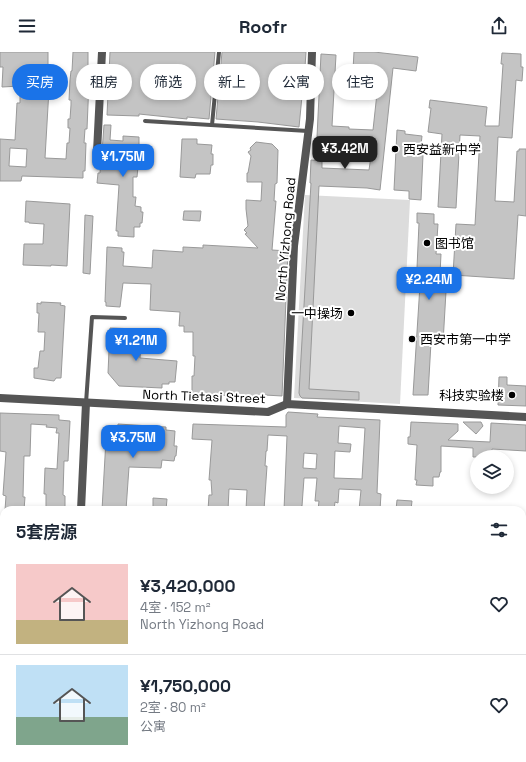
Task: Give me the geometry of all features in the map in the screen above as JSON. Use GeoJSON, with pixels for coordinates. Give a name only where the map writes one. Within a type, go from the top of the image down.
{"type":"FeatureCollection","features":[{"type":"Feature","properties":{"kind":"street"},"geometry":{"type":"LineString","coordinates":[[98,152],[102,52]]}},
{"type":"Feature","properties":{"kind":"street","name":"North Yizhong Road"},"geometry":{"type":"LineString","coordinates":[[287,404],[294,246],[310,119],[312,52]]}},
{"type":"Feature","properties":{"kind":"street","name":"North Tietasi Street"},"geometry":{"type":"LineString","coordinates":[[0,398],[86,404],[268,412],[287,404],[526,417]]}},
{"type":"Feature","properties":{"kind":"street"},"geometry":{"type":"LineString","coordinates":[[81,506],[86,404]]}},
{"type":"Feature","properties":{"kind":"lane"},"geometry":{"type":"LineString","coordinates":[[212,125],[219,52]]}},
{"type":"Feature","properties":{"kind":"lane"},"geometry":{"type":"LineString","coordinates":[[146,121],[308,131]]}},
{"type":"Feature","properties":{"kind":"lane"},"geometry":{"type":"LineString","coordinates":[[86,404],[92,317],[125,318]]}},
{"type":"Feature","properties":{"kind":"shaded area","name":"一中操场"},"geometry":{"type":"Polygon","coordinates":[[[305,195],[410,200],[400,404],[294,398],[305,195]]]}},
{"type":"Feature","properties":{"kind":"building"},"geometry":{"type":"Polygon","coordinates":[[[0,52],[48,52],[48,64],[12,64],[12,86],[2,87],[3,67],[0,67],[0,52]]]}},
{"type":"Feature","properties":{"kind":"building"},"geometry":{"type":"Polygon","coordinates":[[[73,52],[88,52],[88,64],[76,64],[76,100],[88,100],[87,129],[85,129],[84,143],[86,143],[85,171],[83,171],[83,178],[22,176],[21,181],[0,181],[0,139],[15,140],[17,103],[20,103],[20,100],[48,100],[45,158],[66,159],[70,128],[68,128],[68,119],[70,119],[71,100],[69,100],[73,52]],[[10,148],[9,166],[26,167],[27,149],[10,148]]]}},
{"type":"Feature","properties":{"kind":"building"},"geometry":{"type":"Polygon","coordinates":[[[110,52],[215,52],[214,64],[204,64],[204,100],[211,100],[209,119],[187,117],[187,119],[139,114],[139,116],[107,115],[108,100],[132,100],[132,64],[109,64],[110,52]]]}},
{"type":"Feature","properties":{"kind":"building"},"geometry":{"type":"Polygon","coordinates":[[[222,52],[306,52],[305,64],[268,64],[268,100],[302,100],[299,127],[216,119],[218,100],[260,100],[260,64],[221,64],[222,52]]]}},
{"type":"Feature","properties":{"kind":"building"},"geometry":{"type":"Polygon","coordinates":[[[354,52],[374,52],[418,57],[416,71],[393,68],[380,190],[319,186],[309,389],[359,392],[359,400],[302,398],[299,393],[311,160],[322,161],[322,168],[369,170],[371,156],[369,156],[369,152],[319,151],[320,137],[317,137],[319,100],[324,100],[324,64],[321,64],[321,54],[336,55],[335,64],[332,64],[332,100],[333,100],[332,126],[349,127],[349,129],[373,130],[376,100],[388,100],[388,64],[353,64],[354,52]]]}},
{"type":"Feature","properties":{"kind":"building"},"geometry":{"type":"Polygon","coordinates":[[[502,53],[521,54],[521,67],[523,67],[522,81],[516,80],[512,138],[498,137],[495,201],[514,202],[517,151],[519,151],[519,149],[526,149],[526,216],[518,215],[514,279],[453,275],[456,224],[475,225],[480,136],[460,135],[456,208],[438,207],[442,134],[428,132],[431,108],[429,108],[430,100],[487,107],[485,126],[499,126],[503,64],[501,64],[502,53]]]}},
{"type":"Feature","properties":{"kind":"building"},"geometry":{"type":"Polygon","coordinates":[[[104,125],[111,125],[110,140],[123,141],[123,136],[139,137],[139,147],[145,147],[144,152],[146,152],[146,163],[144,163],[143,167],[138,167],[137,177],[133,177],[133,197],[136,197],[135,206],[141,207],[141,212],[143,212],[140,227],[134,227],[134,237],[118,236],[118,231],[116,231],[119,185],[97,183],[98,173],[100,173],[104,125]]]}},
{"type":"Feature","properties":{"kind":"building"},"geometry":{"type":"Polygon","coordinates":[[[397,130],[405,131],[405,134],[422,136],[420,155],[423,155],[421,200],[409,199],[409,191],[394,190],[397,130]]]}},
{"type":"Feature","properties":{"kind":"building"},"geometry":{"type":"Polygon","coordinates":[[[182,139],[197,139],[197,144],[212,145],[211,154],[213,154],[213,165],[211,165],[210,174],[196,174],[195,178],[180,177],[182,139]]]}},
{"type":"Feature","properties":{"kind":"building"},"geometry":{"type":"Polygon","coordinates":[[[256,142],[272,144],[278,150],[272,250],[288,251],[282,396],[265,395],[265,397],[192,394],[192,376],[194,376],[195,356],[193,356],[193,332],[184,332],[184,326],[179,326],[180,312],[150,310],[151,284],[123,283],[120,307],[106,306],[107,247],[122,248],[122,252],[124,252],[123,266],[152,268],[153,250],[183,252],[183,247],[203,248],[203,245],[258,248],[245,234],[247,233],[244,230],[248,226],[246,200],[261,201],[262,182],[247,182],[247,173],[251,156],[248,152],[256,142]]]}},
{"type":"Feature","properties":{"kind":"building"},"geometry":{"type":"Polygon","coordinates":[[[26,201],[70,204],[67,266],[23,265],[24,244],[43,244],[44,224],[25,222],[26,201]]]}},
{"type":"Feature","properties":{"kind":"building"},"geometry":{"type":"Polygon","coordinates":[[[184,211],[201,211],[200,221],[183,220],[184,211]]]}},
{"type":"Feature","properties":{"kind":"building"},"geometry":{"type":"Polygon","coordinates":[[[417,213],[434,214],[434,224],[438,224],[436,254],[441,254],[440,274],[447,274],[443,343],[431,342],[428,395],[413,395],[421,269],[417,268],[419,223],[417,223],[417,213]]]}},
{"type":"Feature","properties":{"kind":"building"},"geometry":{"type":"Polygon","coordinates":[[[85,215],[93,216],[90,274],[83,273],[85,215]]]}},
{"type":"Feature","properties":{"kind":"building"},"geometry":{"type":"Polygon","coordinates":[[[41,302],[61,303],[60,305],[65,306],[61,378],[56,378],[54,381],[34,378],[34,368],[38,368],[40,351],[44,351],[45,332],[38,332],[39,313],[37,313],[37,303],[41,304],[41,302]]]}},
{"type":"Feature","properties":{"kind":"building"},"geometry":{"type":"Polygon","coordinates":[[[110,328],[138,329],[138,338],[141,338],[140,358],[177,361],[175,382],[162,384],[162,388],[119,386],[108,373],[110,328]]]}},
{"type":"Feature","properties":{"kind":"building","name":"科技实验楼"},"geometry":{"type":"Polygon","coordinates":[[[499,377],[507,377],[507,385],[526,386],[526,406],[498,405],[499,377]]]}},
{"type":"Feature","properties":{"kind":"building"},"geometry":{"type":"Polygon","coordinates":[[[288,412],[318,414],[317,417],[380,420],[377,493],[381,494],[380,506],[359,506],[361,490],[339,489],[338,503],[335,502],[334,506],[318,506],[319,501],[315,501],[317,478],[304,478],[302,506],[284,506],[287,436],[268,435],[265,466],[267,466],[264,506],[246,506],[247,490],[229,489],[228,506],[208,506],[209,495],[212,495],[211,480],[209,480],[212,440],[192,439],[193,424],[286,427],[286,415],[288,412]],[[339,426],[338,443],[351,444],[350,452],[335,451],[334,478],[362,479],[365,428],[339,426]],[[304,453],[303,468],[316,469],[317,454],[304,453]]]}},
{"type":"Feature","properties":{"kind":"building"},"geometry":{"type":"Polygon","coordinates":[[[0,413],[59,415],[59,420],[70,421],[68,461],[64,461],[63,495],[65,496],[65,506],[46,506],[46,494],[44,494],[45,468],[57,469],[59,433],[56,433],[57,428],[46,427],[47,425],[31,424],[30,456],[24,456],[23,497],[25,497],[24,506],[5,506],[6,496],[3,495],[6,452],[0,451],[0,413]]]}},
{"type":"Feature","properties":{"kind":"building"},"geometry":{"type":"Polygon","coordinates":[[[411,422],[458,424],[458,431],[448,440],[490,442],[491,423],[526,425],[526,451],[492,449],[473,450],[473,448],[441,446],[441,472],[439,477],[433,477],[433,486],[416,485],[417,445],[408,444],[408,437],[410,437],[411,422]]]}},
{"type":"Feature","properties":{"kind":"building"},"geometry":{"type":"Polygon","coordinates":[[[463,422],[481,422],[483,426],[476,434],[463,422]]]}},
{"type":"Feature","properties":{"kind":"building"},"geometry":{"type":"Polygon","coordinates":[[[118,424],[166,427],[166,430],[175,431],[174,446],[177,446],[176,456],[174,461],[162,460],[161,468],[129,467],[126,506],[102,506],[106,439],[117,439],[118,424]]]}},
{"type":"Feature","properties":{"kind":"building"},"geometry":{"type":"Polygon","coordinates":[[[153,498],[167,499],[166,506],[153,506],[153,498]]]}},
{"type":"Feature","properties":{"kind":"building"},"geometry":{"type":"Polygon","coordinates":[[[397,500],[412,501],[411,506],[396,506],[397,500]]]}},
{"type":"Feature","properties":{"kind":"place","name":"西安益新中学"},"geometry":{"type":"Point","coordinates":[395,149]}},
{"type":"Feature","properties":{"kind":"place","name":"图书馆"},"geometry":{"type":"Point","coordinates":[427,243]}},
{"type":"Feature","properties":{"kind":"place","name":"一中操场"},"geometry":{"type":"Point","coordinates":[351,313]}},
{"type":"Feature","properties":{"kind":"place","name":"西安市第一中学"},"geometry":{"type":"Point","coordinates":[412,339]}},
{"type":"Feature","properties":{"kind":"place","name":"科技实验楼"},"geometry":{"type":"Point","coordinates":[512,395]}}]}
